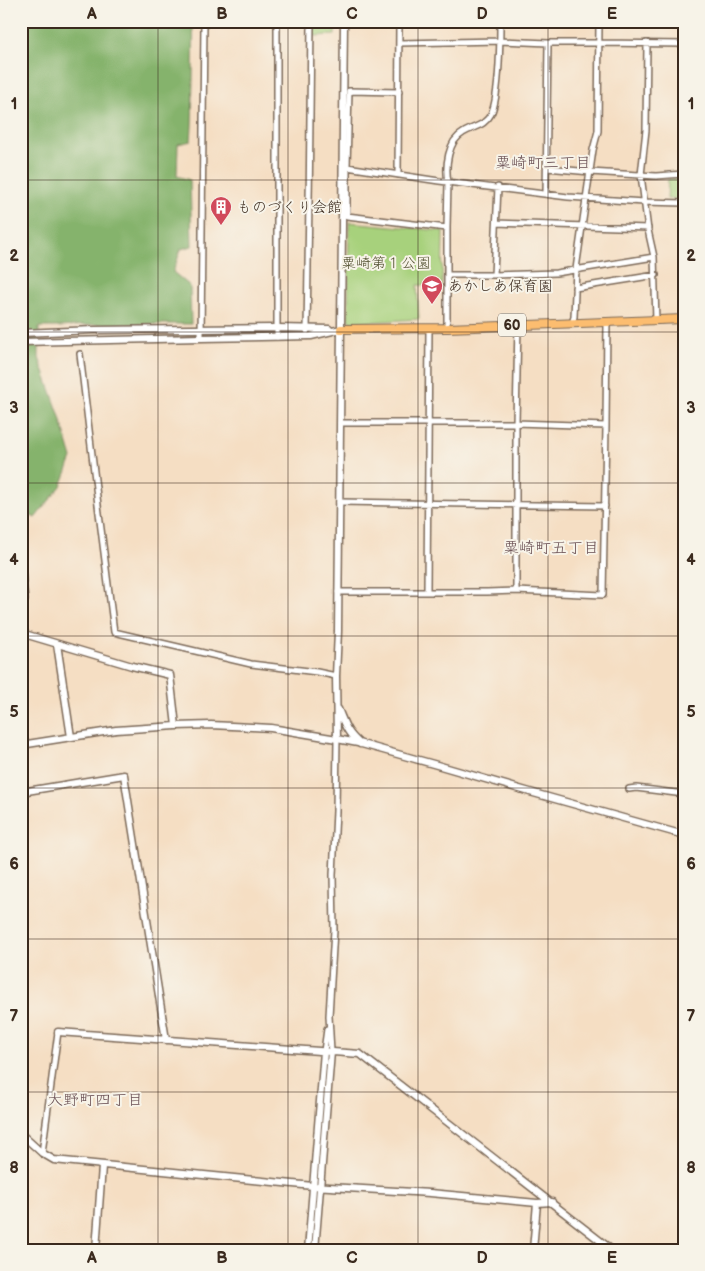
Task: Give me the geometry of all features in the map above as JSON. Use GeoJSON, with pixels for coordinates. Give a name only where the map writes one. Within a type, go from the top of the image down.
{"type":"FeatureCollection","features":[{"type":"Feature","properties":{"kind":"main road","name":"60"},"geometry":{"type":"LineString","coordinates":[[340,329],[447,328],[684,319]]}},
{"type":"Feature","properties":{"kind":"street"},"geometry":{"type":"LineString","coordinates":[[201,338],[204,21]]}},
{"type":"Feature","properties":{"kind":"street"},"geometry":{"type":"LineString","coordinates":[[277,337],[278,21]]}},
{"type":"Feature","properties":{"kind":"street"},"geometry":{"type":"LineString","coordinates":[[307,333],[311,21]]}},
{"type":"Feature","properties":{"kind":"street"},"geometry":{"type":"LineString","coordinates":[[315,1250],[334,930],[333,875],[337,739],[336,676],[344,21]]}},
{"type":"Feature","properties":{"kind":"street"},"geometry":{"type":"LineString","coordinates":[[398,175],[399,21]]}},
{"type":"Feature","properties":{"kind":"street"},"geometry":{"type":"LineString","coordinates":[[447,328],[447,174],[449,152],[459,135],[481,125],[492,112],[499,76],[500,21]]}},
{"type":"Feature","properties":{"kind":"street"},"geometry":{"type":"LineString","coordinates":[[572,323],[574,317],[576,269],[593,150],[598,130],[599,21]]}},
{"type":"Feature","properties":{"kind":"street"},"geometry":{"type":"LineString","coordinates":[[399,43],[500,41],[684,44]]}},
{"type":"Feature","properties":{"kind":"street"},"geometry":{"type":"LineString","coordinates":[[546,194],[548,43]]}},
{"type":"Feature","properties":{"kind":"street"},"geometry":{"type":"LineString","coordinates":[[647,43],[646,130],[641,175],[656,275],[656,320]]}},
{"type":"Feature","properties":{"kind":"street"},"geometry":{"type":"LineString","coordinates":[[399,92],[349,91],[347,216],[447,228]]}},
{"type":"Feature","properties":{"kind":"street"},"geometry":{"type":"LineString","coordinates":[[347,167],[546,194],[644,202],[684,203]]}},
{"type":"Feature","properties":{"kind":"street"},"geometry":{"type":"LineString","coordinates":[[547,168],[656,176],[684,174]]}},
{"type":"Feature","properties":{"kind":"street"},"geometry":{"type":"LineString","coordinates":[[494,275],[498,187]]}},
{"type":"Feature","properties":{"kind":"street"},"geometry":{"type":"LineString","coordinates":[[497,223],[648,228]]}},
{"type":"Feature","properties":{"kind":"street"},"geometry":{"type":"LineString","coordinates":[[447,275],[556,273],[654,257]]}},
{"type":"Feature","properties":{"kind":"street"},"geometry":{"type":"LineString","coordinates":[[575,288],[656,275]]}},
{"type":"Feature","properties":{"kind":"street"},"geometry":{"type":"LineString","coordinates":[[21,320],[22,333],[95,330],[277,328],[307,333]]}},
{"type":"Feature","properties":{"kind":"street"},"geometry":{"type":"LineString","coordinates":[[338,592],[516,592],[603,595],[607,322]]}},
{"type":"Feature","properties":{"kind":"street"},"geometry":{"type":"LineString","coordinates":[[516,592],[518,324]]}},
{"type":"Feature","properties":{"kind":"street"},"geometry":{"type":"LineString","coordinates":[[427,591],[429,328]]}},
{"type":"Feature","properties":{"kind":"street"},"geometry":{"type":"LineString","coordinates":[[21,342],[277,337],[340,329]]}},
{"type":"Feature","properties":{"kind":"street"},"geometry":{"type":"LineString","coordinates":[[80,354],[114,632],[252,664],[336,676]]}},
{"type":"Feature","properties":{"kind":"street"},"geometry":{"type":"LineString","coordinates":[[340,422],[516,423],[606,426]]}},
{"type":"Feature","properties":{"kind":"street"},"geometry":{"type":"LineString","coordinates":[[339,502],[605,506]]}},
{"type":"Feature","properties":{"kind":"street"},"geometry":{"type":"LineString","coordinates":[[21,562],[25,600]]}},
{"type":"Feature","properties":{"kind":"street"},"geometry":{"type":"LineString","coordinates":[[21,633],[170,676],[176,726]]}},
{"type":"Feature","properties":{"kind":"street"},"geometry":{"type":"LineString","coordinates":[[57,644],[71,737]]}},
{"type":"Feature","properties":{"kind":"street"},"geometry":{"type":"LineString","coordinates":[[337,705],[346,730],[361,744]]}},
{"type":"Feature","properties":{"kind":"street"},"geometry":{"type":"LineString","coordinates":[[21,745],[116,730],[210,725],[271,728],[361,744],[684,835]]}},
{"type":"Feature","properties":{"kind":"street"},"geometry":{"type":"LineString","coordinates":[[21,792],[124,775],[166,1040]]}},
{"type":"Feature","properties":{"kind":"street"},"geometry":{"type":"LineString","coordinates":[[629,789],[638,788],[684,794]]}},
{"type":"Feature","properties":{"kind":"street"},"geometry":{"type":"LineString","coordinates":[[42,1153],[58,1032],[360,1054],[612,1250]]}},
{"type":"Feature","properties":{"kind":"street"},"geometry":{"type":"LineString","coordinates":[[308,1250],[328,1052]]}},
{"type":"Feature","properties":{"kind":"street"},"geometry":{"type":"LineString","coordinates":[[21,1134],[42,1153],[54,1160],[313,1186],[430,1193],[537,1203],[552,1202]]}},
{"type":"Feature","properties":{"kind":"street"},"geometry":{"type":"LineString","coordinates":[[96,1250],[102,1166]]}},
{"type":"Feature","properties":{"kind":"street"},"geometry":{"type":"LineString","coordinates":[[533,1250],[537,1203]]}},
{"type":"Feature","properties":{"kind":"green space"},"geometry":{"type":"Polygon","coordinates":[[[21,21],[193,21],[191,141],[178,144],[177,176],[190,180],[192,246],[181,249],[173,272],[190,286],[191,324],[105,324],[39,327],[39,358],[72,458],[61,486],[35,518],[21,510],[21,21]]]}},
{"type":"Feature","properties":{"kind":"green space"},"geometry":{"type":"Polygon","coordinates":[[[313,21],[335,21],[335,35],[313,36],[313,21]]]}},
{"type":"Feature","properties":{"kind":"green space"},"geometry":{"type":"Polygon","coordinates":[[[684,177],[684,199],[667,199],[668,179],[684,177]]]}},
{"type":"Feature","properties":{"kind":"green space","name":"粟崎第１公園"},"geometry":{"type":"Polygon","coordinates":[[[349,222],[443,231],[442,286],[417,285],[419,319],[351,323],[348,319],[349,222]]]}},
{"type":"Feature","properties":{"kind":"place","name":"ものづくり会館"},"geometry":{"type":"Point","coordinates":[221,226]}},
{"type":"Feature","properties":{"kind":"place","name":"あかしあ保育園"},"geometry":{"type":"Point","coordinates":[432,305]}},
{"type":"Feature","properties":{"kind":"district","name":"粟崎町三丁目"},"geometry":{"type":"Point","coordinates":[543,163]}},
{"type":"Feature","properties":{"kind":"district","name":"粟崎町五丁目"},"geometry":{"type":"Point","coordinates":[551,548]}},
{"type":"Feature","properties":{"kind":"district","name":"大野町四丁目"},"geometry":{"type":"Point","coordinates":[95,1100]}}]}
